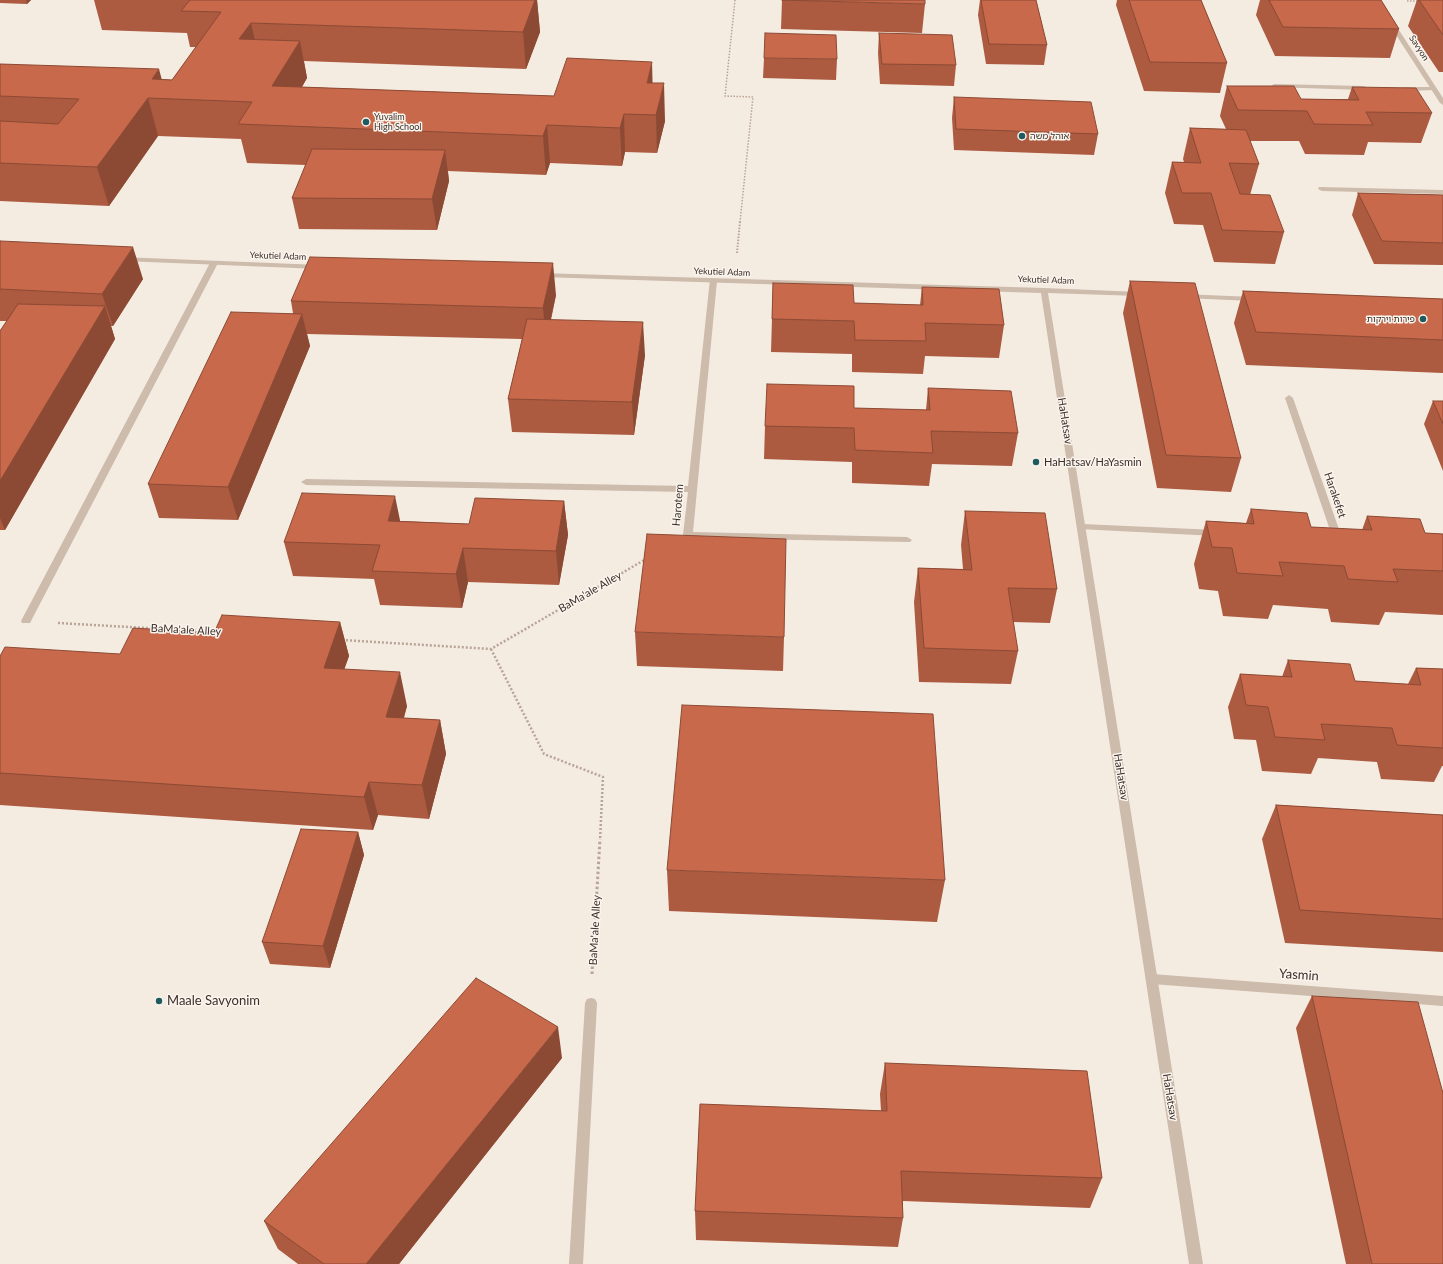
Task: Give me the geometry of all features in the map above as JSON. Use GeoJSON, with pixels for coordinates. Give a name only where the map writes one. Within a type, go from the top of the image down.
{"type":"FeatureCollection","features":[{"type":"Feature","properties":{"kind":"street","name":"Savyon"},"geometry":{"type":"LineString","coordinates":[[1392,24],[1443,103]]}},
{"type":"Feature","properties":{"kind":"street"},"geometry":{"type":"LineString","coordinates":[[1274,86],[1370,88]]}},
{"type":"Feature","properties":{"kind":"street"},"geometry":{"type":"LineString","coordinates":[[1394,88],[1434,89]]}},
{"type":"Feature","properties":{"kind":"street"},"geometry":{"type":"LineString","coordinates":[[1322,189],[1443,192]]}},
{"type":"Feature","properties":{"kind":"street","name":"Yekutiel Adam"},"geometry":{"type":"LineString","coordinates":[[119,259],[325,267]]}},
{"type":"Feature","properties":{"kind":"street"},"geometry":{"type":"LineString","coordinates":[[26,621],[214,263]]}},
{"type":"Feature","properties":{"kind":"street","name":"Yekutiel Adam"},"geometry":{"type":"LineString","coordinates":[[532,275],[713,282],[1147,294]]}},
{"type":"Feature","properties":{"kind":"street","name":"Harotem"},"geometry":{"type":"LineString","coordinates":[[713,282],[691,489],[688,535],[907,540]]}},
{"type":"Feature","properties":{"kind":"street","name":"HaHatsav"},"geometry":{"type":"LineString","coordinates":[[1044,290],[1196,1264]]}},
{"type":"Feature","properties":{"kind":"street"},"geometry":{"type":"LineString","coordinates":[[1179,295],[1259,299]]}},
{"type":"Feature","properties":{"kind":"street","name":"Harakefet"},"geometry":{"type":"LineString","coordinates":[[1289,398],[1337,538],[1322,538]]}},
{"type":"Feature","properties":{"kind":"street"},"geometry":{"type":"LineString","coordinates":[[306,482],[691,489]]}},
{"type":"Feature","properties":{"kind":"street"},"geometry":{"type":"LineString","coordinates":[[1082,527],[1226,534]]}},
{"type":"Feature","properties":{"kind":"street","name":"Yasmin"},"geometry":{"type":"LineString","coordinates":[[1152,979],[1443,1001]]}},
{"type":"Feature","properties":{"kind":"street"},"geometry":{"type":"LineString","coordinates":[[576,1264],[591,1003]]}},
{"type":"Feature","properties":{"kind":"path"},"geometry":{"type":"LineString","coordinates":[[734,282],[753,97],[725,96],[735,0]]}},
{"type":"Feature","properties":{"kind":"path"},"geometry":{"type":"LineString","coordinates":[[1402,1],[1423,1]]}},
{"type":"Feature","properties":{"kind":"path","name":"BaMa'ale Alley"},"geometry":{"type":"LineString","coordinates":[[591,1003],[603,777],[544,754],[491,649],[688,535]]}},
{"type":"Feature","properties":{"kind":"path","name":"BaMa'ale Alley"},"geometry":{"type":"LineString","coordinates":[[26,621],[223,633]]}},
{"type":"Feature","properties":{"kind":"path"},"geometry":{"type":"LineString","coordinates":[[342,640],[491,649]]}},
{"type":"Feature","properties":{"kind":"building"},"geometry":{"type":"Polygon","coordinates":[[[190,0],[535,0],[523,32],[251,23],[239,39],[300,41],[272,86],[554,96],[567,58],[652,62],[647,83],[664,83],[656,115],[624,114],[620,128],[547,125],[543,136],[238,124],[252,102],[148,98],[97,167],[0,163],[0,121],[58,124],[79,99],[0,96],[0,64],[159,69],[152,79],[172,80],[221,12],[181,11],[190,0]]]}},
{"type":"Feature","properties":{"kind":"building"},"geometry":{"type":"Polygon","coordinates":[[[782,0],[925,0],[925,4],[782,0]]]}},
{"type":"Feature","properties":{"kind":"building"},"geometry":{"type":"Polygon","coordinates":[[[981,0],[1036,0],[1047,45],[989,44],[981,0]]]}},
{"type":"Feature","properties":{"kind":"building"},"geometry":{"type":"Polygon","coordinates":[[[1129,0],[1201,0],[1227,63],[1150,62],[1129,0]]]}},
{"type":"Feature","properties":{"kind":"building"},"geometry":{"type":"Polygon","coordinates":[[[1269,0],[1381,0],[1399,29],[1283,27],[1269,0]]]}},
{"type":"Feature","properties":{"kind":"building"},"geometry":{"type":"Polygon","coordinates":[[[1419,0],[1443,0],[1443,35],[1419,0]]]}},
{"type":"Feature","properties":{"kind":"building"},"geometry":{"type":"Polygon","coordinates":[[[765,33],[836,35],[837,59],[764,58],[765,33]]]}},
{"type":"Feature","properties":{"kind":"building"},"geometry":{"type":"Polygon","coordinates":[[[879,33],[952,35],[956,65],[882,64],[879,33]]]}},
{"type":"Feature","properties":{"kind":"building"},"geometry":{"type":"Polygon","coordinates":[[[1227,86],[1294,86],[1301,99],[1359,100],[1352,87],[1416,88],[1432,113],[1366,112],[1373,125],[1314,124],[1307,111],[1238,110],[1227,86]]]}},
{"type":"Feature","properties":{"kind":"building"},"geometry":{"type":"Polygon","coordinates":[[[954,97],[1091,102],[1098,134],[956,129],[954,97]]]}},
{"type":"Feature","properties":{"kind":"building"},"geometry":{"type":"Polygon","coordinates":[[[1190,128],[1246,130],[1259,164],[1229,163],[1240,194],[1270,195],[1284,232],[1222,230],[1211,193],[1182,193],[1172,162],[1201,163],[1190,128]]]}},
{"type":"Feature","properties":{"kind":"building"},"geometry":{"type":"Polygon","coordinates":[[[312,149],[445,150],[432,199],[292,198],[312,149]]]}},
{"type":"Feature","properties":{"kind":"building"},"geometry":{"type":"Polygon","coordinates":[[[1358,193],[1443,195],[1443,243],[1382,241],[1358,193]]]}},
{"type":"Feature","properties":{"kind":"building"},"geometry":{"type":"Polygon","coordinates":[[[0,241],[133,247],[102,294],[0,289],[0,241]]]}},
{"type":"Feature","properties":{"kind":"building"},"geometry":{"type":"Polygon","coordinates":[[[310,257],[553,263],[543,308],[291,301],[310,257]]]}},
{"type":"Feature","properties":{"kind":"building"},"geometry":{"type":"Polygon","coordinates":[[[1130,281],[1195,283],[1241,458],[1166,455],[1130,281]]]}},
{"type":"Feature","properties":{"kind":"building"},"geometry":{"type":"Polygon","coordinates":[[[773,283],[853,285],[854,303],[923,305],[922,287],[999,289],[1004,325],[925,323],[926,341],[855,340],[854,321],[772,319],[773,283]]]}},
{"type":"Feature","properties":{"kind":"building"},"geometry":{"type":"Polygon","coordinates":[[[1243,291],[1443,299],[1443,340],[1256,332],[1243,291]]]}},
{"type":"Feature","properties":{"kind":"building"},"geometry":{"type":"Polygon","coordinates":[[[18,304],[105,306],[0,481],[0,331],[18,304]]]}},
{"type":"Feature","properties":{"kind":"building"},"geometry":{"type":"Polygon","coordinates":[[[231,312],[302,314],[228,487],[148,484],[231,312]]]}},
{"type":"Feature","properties":{"kind":"building"},"geometry":{"type":"Polygon","coordinates":[[[527,319],[643,322],[632,402],[508,399],[527,319]]]}},
{"type":"Feature","properties":{"kind":"building"},"geometry":{"type":"Polygon","coordinates":[[[767,384],[854,386],[854,408],[930,410],[928,388],[1011,391],[1018,433],[931,431],[933,453],[855,450],[854,428],[765,426],[767,384]]]}},
{"type":"Feature","properties":{"kind":"building"},"geometry":{"type":"Polygon","coordinates":[[[1433,401],[1443,401],[1443,424],[1433,401]]]}},
{"type":"Feature","properties":{"kind":"building"},"geometry":{"type":"Polygon","coordinates":[[[302,493],[395,496],[388,521],[469,524],[475,498],[564,501],[556,551],[463,548],[456,574],[372,571],[380,545],[284,542],[302,493]]]}},
{"type":"Feature","properties":{"kind":"building"},"geometry":{"type":"Polygon","coordinates":[[[1251,509],[1307,513],[1311,527],[1372,530],[1367,516],[1420,519],[1425,533],[1443,534],[1443,571],[1393,569],[1398,582],[1348,579],[1344,566],[1279,562],[1283,576],[1237,573],[1232,548],[1212,547],[1206,521],[1254,524],[1251,509]]]}},
{"type":"Feature","properties":{"kind":"building"},"geometry":{"type":"Polygon","coordinates":[[[965,511],[1045,513],[1057,589],[1008,588],[1018,651],[924,648],[918,568],[972,570],[965,511]]]}},
{"type":"Feature","properties":{"kind":"building"},"geometry":{"type":"Polygon","coordinates":[[[647,534],[786,539],[784,637],[635,632],[647,534]]]}},
{"type":"Feature","properties":{"kind":"building"},"geometry":{"type":"Polygon","coordinates":[[[222,615],[340,622],[324,668],[400,672],[386,717],[440,720],[422,785],[369,782],[364,797],[0,773],[0,656],[5,647],[120,654],[133,628],[214,633],[222,615]]]}},
{"type":"Feature","properties":{"kind":"building"},"geometry":{"type":"Polygon","coordinates":[[[1288,660],[1350,664],[1355,681],[1421,685],[1416,668],[1443,669],[1443,748],[1397,745],[1392,728],[1321,724],[1325,740],[1275,737],[1268,707],[1246,705],[1240,674],[1292,677],[1288,660]]]}},
{"type":"Feature","properties":{"kind":"building"},"geometry":{"type":"Polygon","coordinates":[[[682,705],[933,714],[945,880],[667,870],[682,705]]]}},
{"type":"Feature","properties":{"kind":"building"},"geometry":{"type":"Polygon","coordinates":[[[1276,805],[1443,815],[1443,919],[1300,910],[1276,805]]]}},
{"type":"Feature","properties":{"kind":"building"},"geometry":{"type":"Polygon","coordinates":[[[301,829],[358,832],[323,946],[262,942],[301,829]]]}},
{"type":"Feature","properties":{"kind":"building"},"geometry":{"type":"Polygon","coordinates":[[[476,978],[558,1027],[366,1264],[324,1264],[264,1221],[476,978]]]}},
{"type":"Feature","properties":{"kind":"building"},"geometry":{"type":"Polygon","coordinates":[[[1312,996],[1418,1002],[1443,1093],[1443,1264],[1372,1264],[1312,996]]]}},
{"type":"Feature","properties":{"kind":"building"},"geometry":{"type":"Polygon","coordinates":[[[885,1063],[1087,1071],[1102,1178],[901,1171],[903,1218],[695,1211],[700,1104],[887,1111],[885,1063]]]}},
{"type":"Feature","properties":{"kind":"place","name":"Yuvalim High School"},"geometry":{"type":"Point","coordinates":[366,122]}},
{"type":"Feature","properties":{"kind":"place","name":"אוהל משה"},"geometry":{"type":"Point","coordinates":[1022,136]}},
{"type":"Feature","properties":{"kind":"place","name":"פירות וירקות"},"geometry":{"type":"Point","coordinates":[1423,319]}},
{"type":"Feature","properties":{"kind":"place","name":"HaHatsav/HaYasmin"},"geometry":{"type":"Point","coordinates":[1036,462]}},
{"type":"Feature","properties":{"kind":"place","name":"Maale Savyonim"},"geometry":{"type":"Point","coordinates":[159,1001]}}]}
